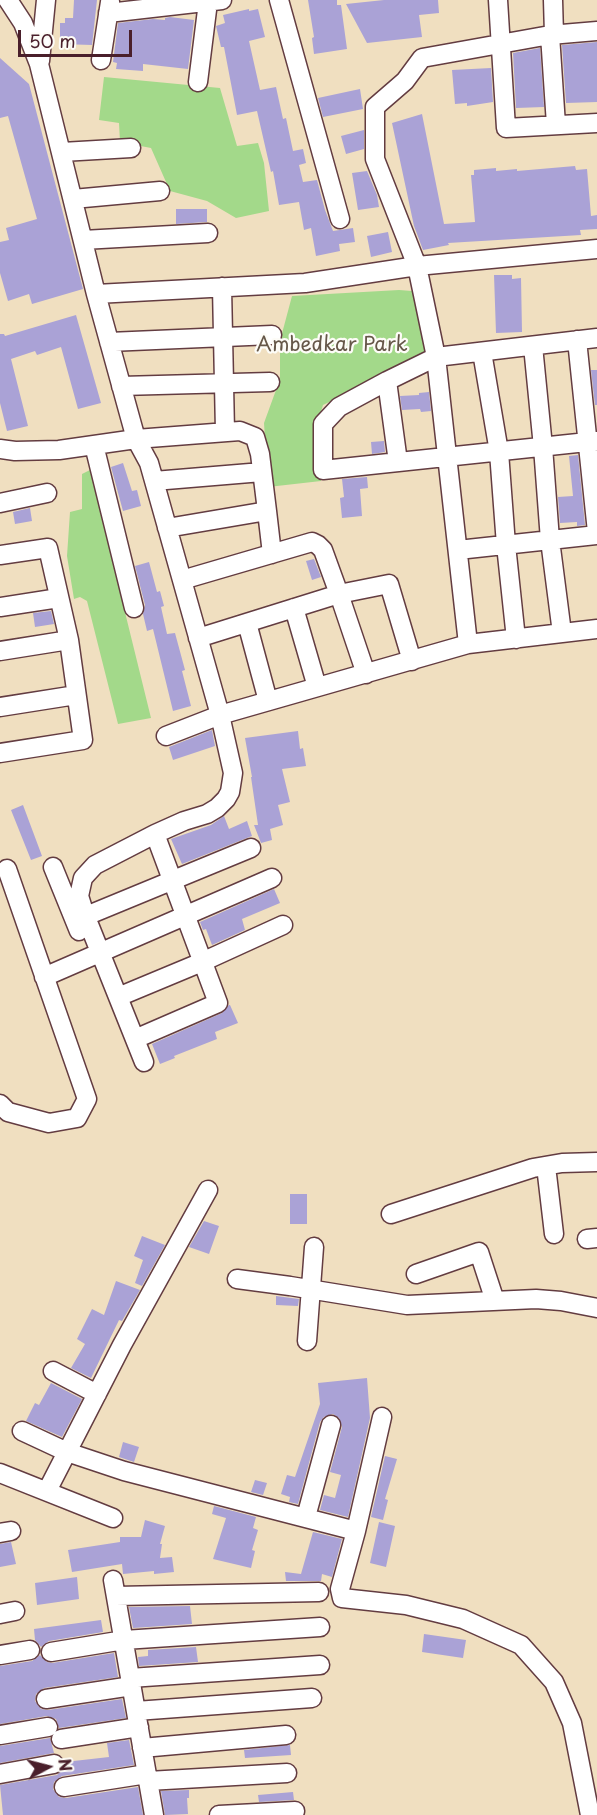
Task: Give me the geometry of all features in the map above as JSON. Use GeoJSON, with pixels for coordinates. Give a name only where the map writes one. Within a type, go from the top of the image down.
{"type":"FeatureCollection","features":[{"type":"Feature","properties":{"kind":"street"},"geometry":{"type":"LineString","coordinates":[[8,0],[23,23],[39,63],[109,342],[136,440],[149,463],[220,715],[232,773],[232,783],[226,799],[207,814],[155,834],[95,865],[83,878],[79,896],[95,955]]}},
{"type":"Feature","properties":{"kind":"street"},"geometry":{"type":"LineString","coordinates":[[39,63],[46,0]]}},
{"type":"Feature","properties":{"kind":"street"},"geometry":{"type":"LineString","coordinates":[[279,0],[340,219]]}},
{"type":"Feature","properties":{"kind":"street"},"geometry":{"type":"LineString","coordinates":[[498,0],[506,128],[597,123]]}},
{"type":"Feature","properties":{"kind":"street"},"geometry":{"type":"LineString","coordinates":[[553,0],[552,35],[556,125]]}},
{"type":"Feature","properties":{"kind":"street"},"geometry":{"type":"LineString","coordinates":[[101,60],[109,6],[215,1],[198,82]]}},
{"type":"Feature","properties":{"kind":"street"},"geometry":{"type":"LineString","coordinates":[[468,644],[436,357],[417,266],[375,159],[375,107],[405,81],[422,58],[552,35],[597,31]]}},
{"type":"Feature","properties":{"kind":"street"},"geometry":{"type":"LineString","coordinates":[[62,152],[131,148]]}},
{"type":"Feature","properties":{"kind":"street"},"geometry":{"type":"LineString","coordinates":[[73,199],[160,191]]}},
{"type":"Feature","properties":{"kind":"street"},"geometry":{"type":"LineString","coordinates":[[83,240],[207,234]]}},
{"type":"Feature","properties":{"kind":"street"},"geometry":{"type":"LineString","coordinates":[[96,294],[305,283],[417,266],[597,249]]}},
{"type":"Feature","properties":{"kind":"street"},"geometry":{"type":"LineString","coordinates":[[222,287],[225,432]]}},
{"type":"Feature","properties":{"kind":"street"},"geometry":{"type":"LineString","coordinates":[[109,342],[272,335]]}},
{"type":"Feature","properties":{"kind":"street"},"geometry":{"type":"LineString","coordinates":[[593,442],[323,470],[324,424],[339,407],[436,357],[597,338]]}},
{"type":"Feature","properties":{"kind":"street"},"geometry":{"type":"LineString","coordinates":[[458,550],[597,534],[593,442],[577,340]]}},
{"type":"Feature","properties":{"kind":"street"},"geometry":{"type":"LineString","coordinates":[[533,346],[550,540],[562,633]]}},
{"type":"Feature","properties":{"kind":"street"},"geometry":{"type":"LineString","coordinates":[[482,352],[500,452],[506,545],[516,639]]}},
{"type":"Feature","properties":{"kind":"street"},"geometry":{"type":"LineString","coordinates":[[387,381],[398,462]]}},
{"type":"Feature","properties":{"kind":"street"},"geometry":{"type":"LineString","coordinates":[[121,386],[270,382]]}},
{"type":"Feature","properties":{"kind":"street"},"geometry":{"type":"LineString","coordinates":[[0,449],[58,450],[136,440],[240,431],[255,437],[262,472],[272,554]]}},
{"type":"Feature","properties":{"kind":"street"},"geometry":{"type":"LineString","coordinates":[[94,445],[134,608]]}},
{"type":"Feature","properties":{"kind":"street"},"geometry":{"type":"LineString","coordinates":[[154,481],[262,472]]}},
{"type":"Feature","properties":{"kind":"street"},"geometry":{"type":"LineString","coordinates":[[0,503],[47,493]]}},
{"type":"Feature","properties":{"kind":"street"},"geometry":{"type":"LineString","coordinates":[[167,528],[267,511]]}},
{"type":"Feature","properties":{"kind":"street"},"geometry":{"type":"LineString","coordinates":[[182,580],[312,542],[318,545],[323,550],[366,674]]}},
{"type":"Feature","properties":{"kind":"street"},"geometry":{"type":"LineString","coordinates":[[0,555],[48,548],[69,640],[83,740],[0,753]]}},
{"type":"Feature","properties":{"kind":"street"},"geometry":{"type":"LineString","coordinates":[[198,638],[339,594],[389,584],[412,661]]}},
{"type":"Feature","properties":{"kind":"street"},"geometry":{"type":"LineString","coordinates":[[0,607],[59,598]]}},
{"type":"Feature","properties":{"kind":"street"},"geometry":{"type":"LineString","coordinates":[[294,608],[317,687]]}},
{"type":"Feature","properties":{"kind":"street"},"geometry":{"type":"LineString","coordinates":[[247,623],[268,701]]}},
{"type":"Feature","properties":{"kind":"street"},"geometry":{"type":"LineString","coordinates":[[166,736],[220,715],[468,644],[597,629]]}},
{"type":"Feature","properties":{"kind":"street"},"geometry":{"type":"LineString","coordinates":[[0,651],[69,640]]}},
{"type":"Feature","properties":{"kind":"street"},"geometry":{"type":"LineString","coordinates":[[0,707],[76,695]]}},
{"type":"Feature","properties":{"kind":"street"},"geometry":{"type":"LineString","coordinates":[[135,1039],[218,1003],[155,834]]}},
{"type":"Feature","properties":{"kind":"street"},"geometry":{"type":"LineString","coordinates":[[86,916],[251,848]]}},
{"type":"Feature","properties":{"kind":"street"},"geometry":{"type":"LineString","coordinates":[[53,867],[118,997],[144,1062]]}},
{"type":"Feature","properties":{"kind":"street"},"geometry":{"type":"LineString","coordinates":[[0,1104],[8,1112],[49,1123],[77,1118],[87,1099],[7,869]]}},
{"type":"Feature","properties":{"kind":"street"},"geometry":{"type":"LineString","coordinates":[[44,977],[272,878]]}},
{"type":"Feature","properties":{"kind":"street"},"geometry":{"type":"LineString","coordinates":[[118,997],[283,925]]}},
{"type":"Feature","properties":{"kind":"street"},"geometry":{"type":"LineString","coordinates":[[392,1214],[533,1168],[597,1162]]}},
{"type":"Feature","properties":{"kind":"street"},"geometry":{"type":"LineString","coordinates":[[546,1166],[554,1234]]}},
{"type":"Feature","properties":{"kind":"street"},"geometry":{"type":"LineString","coordinates":[[47,1491],[208,1190]]}},
{"type":"Feature","properties":{"kind":"street"},"geometry":{"type":"LineString","coordinates":[[307,1341],[314,1247]]}},
{"type":"Feature","properties":{"kind":"street"},"geometry":{"type":"LineString","coordinates":[[416,1274],[479,1252],[495,1301]]}},
{"type":"Feature","properties":{"kind":"street"},"geometry":{"type":"LineString","coordinates":[[237,1279],[407,1305],[553,1300],[597,1308]]}},
{"type":"Feature","properties":{"kind":"street"},"geometry":{"type":"LineString","coordinates":[[53,1371],[97,1394]]}},
{"type":"Feature","properties":{"kind":"street"},"geometry":{"type":"LineString","coordinates":[[382,1417],[356,1532],[340,1589],[342,1598],[406,1605],[463,1618],[521,1645],[554,1682],[572,1724],[590,1815]]}},
{"type":"Feature","properties":{"kind":"street"},"geometry":{"type":"LineString","coordinates":[[306,1517],[331,1425]]}},
{"type":"Feature","properties":{"kind":"street"},"geometry":{"type":"LineString","coordinates":[[22,1431],[67,1452],[124,1471],[356,1532]]}},
{"type":"Feature","properties":{"kind":"street"},"geometry":{"type":"LineString","coordinates":[[0,1473],[113,1518]]}},
{"type":"Feature","properties":{"kind":"street"},"geometry":{"type":"LineString","coordinates":[[154,1815],[115,1588],[319,1592]]}},
{"type":"Feature","properties":{"kind":"street"},"geometry":{"type":"LineString","coordinates":[[51,1652],[124,1640],[320,1627]]}},
{"type":"Feature","properties":{"kind":"street"},"geometry":{"type":"LineString","coordinates":[[0,1655],[30,1650]]}},
{"type":"Feature","properties":{"kind":"street"},"geometry":{"type":"LineString","coordinates":[[46,1699],[131,1682],[320,1665]]}},
{"type":"Feature","properties":{"kind":"street"},"geometry":{"type":"LineString","coordinates":[[0,1735],[54,1733],[137,1719],[312,1698]]}},
{"type":"Feature","properties":{"kind":"street"},"geometry":{"type":"LineString","coordinates":[[142,1748],[286,1736]]}},
{"type":"Feature","properties":{"kind":"street"},"geometry":{"type":"LineString","coordinates":[[0,1774],[54,1764]]}},
{"type":"Feature","properties":{"kind":"street"},"geometry":{"type":"LineString","coordinates":[[64,1787],[148,1778],[287,1773]]}},
{"type":"Feature","properties":{"kind":"street"},"geometry":{"type":"LineString","coordinates":[[219,1815],[295,1811]]}},
{"type":"Feature","properties":{"kind":"green space"},"geometry":{"type":"Polygon","coordinates":[[[104,77],[220,88],[237,146],[258,143],[264,163],[269,211],[236,218],[207,201],[170,191],[151,148],[120,142],[119,123],[99,120],[104,77]]]}},
{"type":"Feature","properties":{"kind":"green space","name":"Ambedkar Park"},"geometry":{"type":"Polygon","coordinates":[[[412,291],[423,313],[428,349],[422,357],[323,405],[315,431],[321,481],[268,487],[264,423],[280,379],[280,341],[292,296],[412,291]]]}},
{"type":"Feature","properties":{"kind":"green space"},"geometry":{"type":"Polygon","coordinates":[[[90,470],[151,718],[118,724],[87,601],[80,597],[74,599],[67,556],[70,512],[82,509],[82,474],[90,470]]]}},
{"type":"Feature","properties":{"kind":"building"},"geometry":{"type":"Polygon","coordinates":[[[74,0],[97,0],[92,45],[60,44],[60,23],[65,23],[65,18],[73,18],[74,0]]]}},
{"type":"Feature","properties":{"kind":"building"},"geometry":{"type":"Polygon","coordinates":[[[308,0],[337,0],[337,5],[341,5],[347,49],[314,54],[312,38],[314,37],[308,0]]]}},
{"type":"Feature","properties":{"kind":"building"},"geometry":{"type":"Polygon","coordinates":[[[384,0],[438,0],[439,13],[419,15],[422,37],[367,43],[346,4],[384,0]]]}},
{"type":"Feature","properties":{"kind":"building"},"geometry":{"type":"Polygon","coordinates":[[[249,9],[249,11],[258,9],[265,37],[249,41],[260,90],[276,87],[293,151],[303,149],[306,163],[299,165],[303,182],[317,180],[333,231],[353,228],[355,242],[339,244],[340,251],[316,256],[311,228],[304,230],[299,202],[279,205],[273,171],[271,172],[257,111],[237,115],[224,47],[221,47],[216,26],[225,23],[223,15],[249,9]]]}},
{"type":"Feature","properties":{"kind":"building"},"geometry":{"type":"Polygon","coordinates":[[[170,17],[194,20],[188,69],[143,64],[143,71],[116,69],[117,63],[113,62],[118,23],[165,20],[170,17]]]}},
{"type":"Feature","properties":{"kind":"building"},"geometry":{"type":"Polygon","coordinates":[[[597,42],[597,102],[566,103],[562,45],[597,42]]]}},
{"type":"Feature","properties":{"kind":"building"},"geometry":{"type":"Polygon","coordinates":[[[540,48],[544,107],[516,108],[513,53],[540,48]]]}},
{"type":"Feature","properties":{"kind":"building"},"geometry":{"type":"Polygon","coordinates":[[[0,58],[29,84],[83,289],[32,304],[29,294],[8,301],[0,273],[0,242],[9,240],[6,228],[37,219],[8,116],[0,118],[0,58]]]}},
{"type":"Feature","properties":{"kind":"building"},"geometry":{"type":"Polygon","coordinates":[[[491,68],[493,102],[467,106],[467,103],[455,104],[452,70],[491,68]]]}},
{"type":"Feature","properties":{"kind":"building"},"geometry":{"type":"Polygon","coordinates":[[[360,89],[363,109],[323,117],[318,98],[360,89]]]}},
{"type":"Feature","properties":{"kind":"building"},"geometry":{"type":"Polygon","coordinates":[[[422,114],[444,224],[475,222],[471,175],[474,175],[474,170],[496,168],[496,171],[517,169],[517,171],[575,166],[576,170],[587,169],[591,216],[597,215],[597,229],[580,230],[581,235],[448,243],[449,245],[423,250],[414,226],[392,123],[422,114]]]}},
{"type":"Feature","properties":{"kind":"building"},"geometry":{"type":"Polygon","coordinates":[[[364,130],[364,149],[346,154],[341,136],[364,130]]]}},
{"type":"Feature","properties":{"kind":"building"},"geometry":{"type":"Polygon","coordinates":[[[367,171],[377,195],[379,207],[358,210],[352,173],[367,171]]]}},
{"type":"Feature","properties":{"kind":"building"},"geometry":{"type":"Polygon","coordinates":[[[176,209],[207,209],[207,222],[176,224],[176,209]]]}},
{"type":"Feature","properties":{"kind":"building"},"geometry":{"type":"Polygon","coordinates":[[[388,232],[392,252],[371,257],[367,236],[388,232]]]}},
{"type":"Feature","properties":{"kind":"building"},"geometry":{"type":"Polygon","coordinates":[[[494,275],[512,275],[512,279],[521,278],[522,332],[496,333],[494,275]]]}},
{"type":"Feature","properties":{"kind":"building"},"geometry":{"type":"Polygon","coordinates":[[[76,315],[101,403],[78,409],[61,347],[37,355],[35,351],[11,359],[28,426],[7,431],[0,403],[0,334],[5,336],[76,315]]]}},
{"type":"Feature","properties":{"kind":"building"},"geometry":{"type":"Polygon","coordinates":[[[591,370],[597,370],[597,405],[595,405],[591,370]]]}},
{"type":"Feature","properties":{"kind":"building"},"geometry":{"type":"Polygon","coordinates":[[[429,392],[431,411],[402,410],[400,396],[429,392]]]}},
{"type":"Feature","properties":{"kind":"building"},"geometry":{"type":"Polygon","coordinates":[[[384,441],[385,452],[372,454],[371,442],[384,441]]]}},
{"type":"Feature","properties":{"kind":"building"},"geometry":{"type":"Polygon","coordinates":[[[578,455],[585,525],[577,526],[577,522],[560,523],[558,497],[573,496],[569,456],[578,455]]]}},
{"type":"Feature","properties":{"kind":"building"},"geometry":{"type":"Polygon","coordinates":[[[123,463],[132,491],[137,490],[141,506],[123,511],[111,467],[123,463]]]}},
{"type":"Feature","properties":{"kind":"building"},"geometry":{"type":"Polygon","coordinates":[[[367,477],[368,488],[360,489],[362,516],[342,518],[340,498],[344,497],[342,479],[367,477]]]}},
{"type":"Feature","properties":{"kind":"building"},"geometry":{"type":"Polygon","coordinates":[[[30,508],[32,521],[15,524],[13,512],[30,508]]]}},
{"type":"Feature","properties":{"kind":"building"},"geometry":{"type":"Polygon","coordinates":[[[314,559],[321,577],[312,580],[306,561],[314,559]]]}},
{"type":"Feature","properties":{"kind":"building"},"geometry":{"type":"Polygon","coordinates":[[[149,562],[157,592],[160,591],[164,606],[161,607],[167,634],[175,633],[185,670],[182,671],[191,706],[173,711],[153,629],[147,631],[143,614],[145,605],[135,566],[149,562]]]}},
{"type":"Feature","properties":{"kind":"building"},"geometry":{"type":"Polygon","coordinates":[[[51,611],[54,624],[35,627],[33,613],[51,611]]]}},
{"type":"Feature","properties":{"kind":"building"},"geometry":{"type":"Polygon","coordinates":[[[212,730],[215,746],[173,760],[169,747],[212,730]]]}},
{"type":"Feature","properties":{"kind":"building"},"geometry":{"type":"Polygon","coordinates":[[[298,731],[300,749],[303,748],[306,766],[282,769],[290,802],[278,805],[283,825],[270,829],[272,840],[261,843],[254,825],[258,825],[245,738],[298,731]]]}},
{"type":"Feature","properties":{"kind":"building"},"geometry":{"type":"Polygon","coordinates":[[[23,805],[42,856],[31,860],[11,810],[23,805]]]}},
{"type":"Feature","properties":{"kind":"building"},"geometry":{"type":"Polygon","coordinates":[[[224,816],[229,829],[247,821],[252,836],[182,864],[171,839],[211,825],[224,816]]]}},
{"type":"Feature","properties":{"kind":"building"},"geometry":{"type":"Polygon","coordinates":[[[274,889],[280,903],[242,919],[245,930],[212,945],[206,929],[203,930],[200,922],[274,889]]]}},
{"type":"Feature","properties":{"kind":"building"},"geometry":{"type":"Polygon","coordinates":[[[229,1005],[238,1023],[215,1032],[217,1039],[160,1064],[152,1044],[222,1013],[229,1005]]]}},
{"type":"Feature","properties":{"kind":"building"},"geometry":{"type":"Polygon","coordinates":[[[290,1194],[307,1194],[307,1224],[290,1224],[290,1194]]]}},
{"type":"Feature","properties":{"kind":"building"},"geometry":{"type":"Polygon","coordinates":[[[204,1221],[219,1226],[209,1254],[189,1247],[204,1221]]]}},
{"type":"Feature","properties":{"kind":"building"},"geometry":{"type":"Polygon","coordinates":[[[142,1236],[165,1245],[142,1286],[135,1283],[143,1260],[134,1256],[142,1236]]]}},
{"type":"Feature","properties":{"kind":"building"},"geometry":{"type":"Polygon","coordinates":[[[116,1281],[140,1290],[122,1321],[119,1320],[91,1378],[71,1368],[85,1344],[77,1339],[92,1309],[104,1315],[116,1281]]]}},
{"type":"Feature","properties":{"kind":"building"},"geometry":{"type":"Polygon","coordinates":[[[276,1296],[299,1299],[298,1306],[276,1305],[276,1296]]]}},
{"type":"Feature","properties":{"kind":"building"},"geometry":{"type":"Polygon","coordinates":[[[367,1378],[370,1418],[348,1517],[320,1510],[324,1495],[335,1498],[341,1475],[330,1472],[342,1427],[339,1418],[333,1414],[324,1417],[320,1422],[298,1504],[289,1502],[290,1497],[281,1494],[287,1475],[295,1477],[320,1404],[318,1383],[367,1378]]]}},
{"type":"Feature","properties":{"kind":"building"},"geometry":{"type":"Polygon","coordinates":[[[51,1383],[82,1399],[62,1437],[26,1421],[35,1403],[39,1405],[51,1383]]]}},
{"type":"Feature","properties":{"kind":"building"},"geometry":{"type":"Polygon","coordinates":[[[123,1442],[139,1447],[134,1462],[119,1457],[123,1442]]]}},
{"type":"Feature","properties":{"kind":"building"},"geometry":{"type":"Polygon","coordinates":[[[385,1456],[397,1459],[385,1499],[388,1500],[383,1520],[371,1517],[385,1456]]]}},
{"type":"Feature","properties":{"kind":"building"},"geometry":{"type":"Polygon","coordinates":[[[255,1480],[267,1483],[263,1495],[251,1492],[255,1480]]]}},
{"type":"Feature","properties":{"kind":"building"},"geometry":{"type":"Polygon","coordinates":[[[214,1506],[256,1517],[253,1528],[258,1530],[252,1550],[255,1551],[251,1568],[213,1559],[226,1518],[212,1514],[214,1506]]]}},
{"type":"Feature","properties":{"kind":"building"},"geometry":{"type":"Polygon","coordinates":[[[145,1520],[165,1526],[160,1544],[162,1544],[160,1558],[172,1557],[174,1572],[123,1574],[122,1564],[72,1572],[68,1550],[120,1542],[120,1537],[141,1537],[145,1520]]]}},
{"type":"Feature","properties":{"kind":"building"},"geometry":{"type":"Polygon","coordinates":[[[379,1522],[395,1526],[386,1567],[370,1563],[379,1522]]]}},
{"type":"Feature","properties":{"kind":"building"},"geometry":{"type":"Polygon","coordinates":[[[313,1532],[342,1539],[332,1577],[322,1574],[321,1581],[286,1581],[285,1572],[301,1574],[313,1532]]]}},
{"type":"Feature","properties":{"kind":"building"},"geometry":{"type":"Polygon","coordinates":[[[11,1542],[16,1564],[0,1567],[0,1544],[11,1542]]]}},
{"type":"Feature","properties":{"kind":"building"},"geometry":{"type":"Polygon","coordinates":[[[77,1577],[79,1599],[37,1605],[35,1583],[77,1577]]]}},
{"type":"Feature","properties":{"kind":"building"},"geometry":{"type":"Polygon","coordinates":[[[190,1606],[192,1624],[133,1628],[129,1607],[190,1606]]]}},
{"type":"Feature","properties":{"kind":"building"},"geometry":{"type":"Polygon","coordinates":[[[101,1620],[103,1632],[49,1641],[41,1647],[35,1640],[34,1629],[101,1620]]]}},
{"type":"Feature","properties":{"kind":"building"},"geometry":{"type":"Polygon","coordinates":[[[424,1634],[466,1640],[463,1658],[422,1652],[424,1634]]]}},
{"type":"Feature","properties":{"kind":"building"},"geometry":{"type":"Polygon","coordinates":[[[196,1647],[198,1662],[139,1666],[138,1657],[148,1656],[148,1650],[196,1647]]]}},
{"type":"Feature","properties":{"kind":"building"},"geometry":{"type":"Polygon","coordinates":[[[114,1653],[118,1677],[44,1688],[36,1694],[35,1701],[41,1709],[48,1710],[122,1699],[126,1718],[59,1728],[56,1719],[47,1716],[0,1724],[0,1666],[32,1661],[40,1655],[47,1662],[52,1663],[114,1653]]]}},
{"type":"Feature","properties":{"kind":"building"},"geometry":{"type":"Polygon","coordinates":[[[50,1738],[54,1753],[0,1763],[0,1746],[50,1738]]]}},
{"type":"Feature","properties":{"kind":"building"},"geometry":{"type":"Polygon","coordinates":[[[129,1740],[134,1765],[62,1776],[54,1782],[53,1789],[59,1797],[66,1798],[138,1787],[143,1815],[3,1815],[0,1785],[57,1775],[64,1768],[65,1762],[109,1757],[107,1743],[129,1740]]]}},
{"type":"Feature","properties":{"kind":"building"},"geometry":{"type":"Polygon","coordinates":[[[290,1745],[291,1755],[245,1758],[244,1750],[290,1745]]]}},
{"type":"Feature","properties":{"kind":"building"},"geometry":{"type":"Polygon","coordinates":[[[189,1790],[188,1814],[165,1815],[161,1791],[189,1790]]]}},
{"type":"Feature","properties":{"kind":"building"},"geometry":{"type":"Polygon","coordinates":[[[293,1792],[294,1800],[259,1802],[258,1795],[293,1792]]]}}]}
